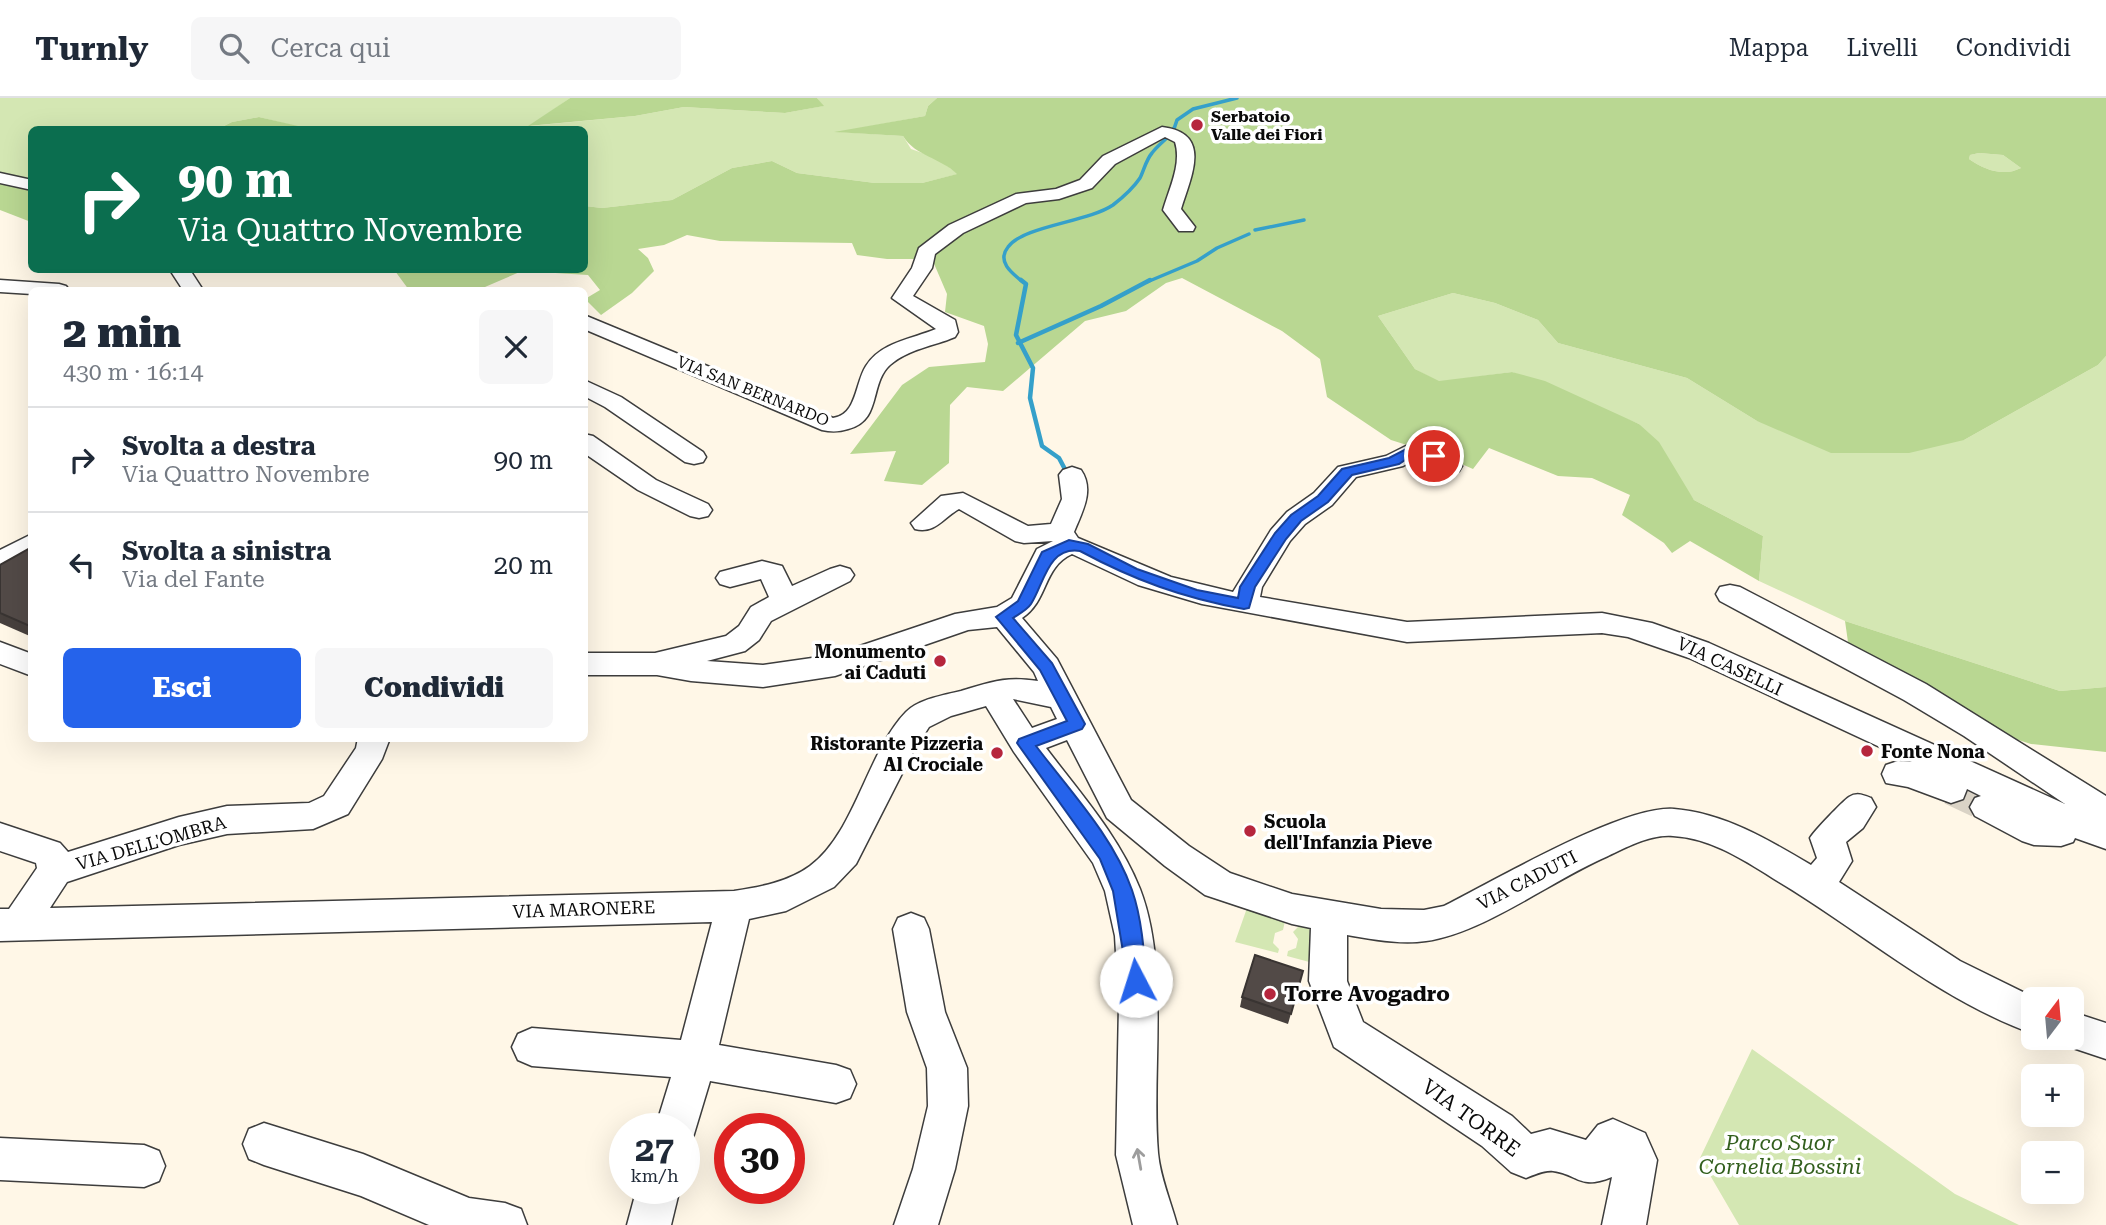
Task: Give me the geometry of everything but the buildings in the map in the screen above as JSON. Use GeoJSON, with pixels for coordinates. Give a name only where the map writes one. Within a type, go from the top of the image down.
{"type":"FeatureCollection","features":[{"type":"Feature","properties":{"kind":"street","name":"VIA SAN BERNARDO"},"geometry":{"type":"LineString","coordinates":[[588,323],[830,425],[842,425],[860,414],[878,365],[900,349],[947,332],[947,325],[902,298],[922,268],[926,252],[956,229],[1022,198],[1059,194],[1086,184],[1110,160],[1162,132],[1178,134],[1186,143],[1186,160],[1172,210],[1186,227]]}},
{"type":"Feature","properties":{"kind":"street"},"geometry":{"type":"LineString","coordinates":[[0,178],[28,184]]}},
{"type":"Feature","properties":{"kind":"street"},"geometry":{"type":"LineString","coordinates":[[0,286],[28,288]]}},
{"type":"Feature","properties":{"kind":"street"},"geometry":{"type":"LineString","coordinates":[[588,389],[613,402],[694,457]]}},
{"type":"Feature","properties":{"kind":"street"},"geometry":{"type":"LineString","coordinates":[[588,445],[648,485],[699,510]]}},
{"type":"Feature","properties":{"kind":"street"},"geometry":{"type":"LineString","coordinates":[[1244,604],[1248,587],[1280,537],[1296,518],[1323,499],[1347,472],[1394,461],[1412,450],[1424,451],[1450,466]]}},
{"type":"Feature","properties":{"kind":"street"},"geometry":{"type":"LineString","coordinates":[[588,664],[657,664],[691,670],[763,676],[835,664],[965,621],[1004,617],[1024,604],[1047,555],[1065,538],[1075,499],[1072,475]]}},
{"type":"Feature","properties":{"kind":"street"},"geometry":{"type":"LineString","coordinates":[[924,523],[950,502],[962,501],[1024,535],[1065,538]]}},
{"type":"Feature","properties":{"kind":"street"},"geometry":{"type":"LineString","coordinates":[[0,536],[28,535]]}},
{"type":"Feature","properties":{"kind":"street","name":"VIA CASELLI"},"geometry":{"type":"LineString","coordinates":[[1065,538],[1131,572],[1195,595],[1407,632],[1602,623],[1633,626],[1691,645],[1790,694],[1874,730],[2061,819],[2106,835]]}},
{"type":"Feature","properties":{"kind":"street"},"geometry":{"type":"LineString","coordinates":[[0,562],[28,544]]}},
{"type":"Feature","properties":{"kind":"street"},"geometry":{"type":"LineString","coordinates":[[730,578],[762,570],[772,572],[785,601]]}},
{"type":"Feature","properties":{"kind":"street"},"geometry":{"type":"LineString","coordinates":[[657,664],[666,659],[736,644],[749,633],[761,614],[840,575]]}},
{"type":"Feature","properties":{"kind":"street"},"geometry":{"type":"LineString","coordinates":[[1730,594],[1831,646],[1976,729],[2020,761],[2106,811]]}},
{"type":"Feature","properties":{"kind":"street","name":"VIA CADUTI"},"geometry":{"type":"LineString","coordinates":[[1004,617],[1046,667],[1119,809],[1177,856],[1218,884],[1292,909],[1381,925],[1424,926],[1451,920],[1583,851],[1635,829],[1672,822],[1711,831],[1744,843],[1815,885],[1947,973],[2021,1011]]}},
{"type":"Feature","properties":{"kind":"street"},"geometry":{"type":"LineString","coordinates":[[1026,642],[1002,690],[1025,743],[1107,855],[1123,891],[1132,936],[1138,1004],[1137,1154],[1155,1225]]}},
{"type":"Feature","properties":{"kind":"street"},"geometry":{"type":"LineString","coordinates":[[0,652],[28,664]]}},
{"type":"Feature","properties":{"kind":"street","name":"VIA MARONERE"},"geometry":{"type":"LineString","coordinates":[[9,925],[734,906],[774,900],[822,877],[844,854],[900,746],[918,719],[941,707],[1002,690],[1041,692],[1071,712]]}},
{"type":"Feature","properties":{"kind":"street"},"geometry":{"type":"LineString","coordinates":[[1025,743],[1071,712]]}},
{"type":"Feature","properties":{"kind":"street","name":"VIA DELL'OMBRA"},"geometry":{"type":"LineString","coordinates":[[9,925],[55,871],[180,831],[227,820],[313,816],[336,805],[371,751],[373,742]]}},
{"type":"Feature","properties":{"kind":"street"},"geometry":{"type":"LineString","coordinates":[[1898,774],[1910,774],[1951,790]]}},
{"type":"Feature","properties":{"kind":"street"},"geometry":{"type":"LineString","coordinates":[[1815,885],[1835,861],[1828,838],[1858,807]]}},
{"type":"Feature","properties":{"kind":"street"},"geometry":{"type":"LineString","coordinates":[[1987,807],[2035,831],[2061,832],[2061,819]]}},
{"type":"Feature","properties":{"kind":"street","name":"VIA DELL'OMBRA"},"geometry":{"type":"LineString","coordinates":[[0,837],[48,853],[54,859],[55,871]]}},
{"type":"Feature","properties":{"kind":"street"},"geometry":{"type":"LineString","coordinates":[[681,1113],[734,906]]}},
{"type":"Feature","properties":{"kind":"street","name":"VIA TORRE"},"geometry":{"type":"LineString","coordinates":[[1329,916],[1328,981],[1348,1034],[1497,1131],[1525,1157],[1544,1149],[1559,1149],[1585,1163],[1598,1161],[1604,1148],[1613,1140],[1630,1148],[1636,1160],[1636,1167],[1624,1225]]}},
{"type":"Feature","properties":{"kind":"street"},"geometry":{"type":"LineString","coordinates":[[911,929],[926,1012],[947,1068],[947,1106],[934,1170],[916,1225]]}},
{"type":"Feature","properties":{"kind":"street"},"geometry":{"type":"LineString","coordinates":[[2084,1034],[2106,1041]]}},
{"type":"Feature","properties":{"kind":"street"},"geometry":{"type":"LineString","coordinates":[[532,1047],[696,1060],[836,1084]]}},
{"type":"Feature","properties":{"kind":"street"},"geometry":{"type":"LineString","coordinates":[[264,1144],[363,1175],[469,1220],[505,1225]]}},
{"type":"Feature","properties":{"kind":"street"},"geometry":{"type":"LineString","coordinates":[[0,1159],[144,1166]]}},
{"type":"Feature","properties":{"kind":"street"},"geometry":{"type":"LineString","coordinates":[[649,1225],[655,1204]]}},
{"type":"Feature","properties":{"kind":"green space"},"geometry":{"type":"Polygon","coordinates":[[[0,98],[570,98],[530,126],[295,126],[259,117],[224,126],[28,126],[28,179],[0,173],[0,98]]]}},
{"type":"Feature","properties":{"kind":"green space"},"geometry":{"type":"Polygon","coordinates":[[[570,98],[817,98],[824,106],[785,113],[684,107],[635,116],[528,126],[570,98]]]}},
{"type":"Feature","properties":{"kind":"green space"},"geometry":{"type":"Polygon","coordinates":[[[817,98],[937,98],[928,106],[925,116],[839,132],[903,136],[911,149],[937,158],[958,174],[922,183],[875,183],[797,173],[772,161],[732,168],[672,200],[602,208],[588,206],[588,126],[530,126],[635,116],[684,107],[785,113],[823,106],[817,98]]]}},
{"type":"Feature","properties":{"kind":"green space"},"geometry":{"type":"Polygon","coordinates":[[[937,98],[2106,98],[2106,356],[2098,365],[1964,440],[1909,453],[1831,453],[1757,421],[1687,378],[1558,343],[1538,320],[1495,303],[1453,293],[1378,316],[1415,369],[1439,381],[1512,372],[1545,381],[1639,424],[1659,442],[1694,500],[1763,536],[1759,581],[1690,541],[1672,553],[1664,543],[1622,515],[1630,495],[1592,478],[1558,476],[1489,448],[1473,469],[1391,440],[1327,397],[1320,359],[1282,331],[1182,278],[1166,283],[1126,311],[1085,321],[1003,391],[967,387],[950,405],[949,463],[922,485],[884,481],[896,451],[850,454],[902,385],[929,367],[985,362],[988,344],[984,326],[945,312],[947,294],[932,259],[887,259],[857,255],[852,243],[720,241],[687,235],[664,245],[638,249],[648,258],[654,271],[632,293],[601,315],[588,302],[588,297],[600,290],[588,275],[555,273],[588,273],[588,206],[602,208],[672,200],[732,168],[772,161],[797,173],[875,183],[922,183],[957,174],[921,153],[903,136],[834,132],[925,116],[928,106],[937,98]],[[1979,153],[1970,155],[1969,159],[1994,171],[2008,172],[2021,168],[2003,155],[1979,153]]]}},
{"type":"Feature","properties":{"kind":"green space"},"geometry":{"type":"Polygon","coordinates":[[[259,117],[298,126],[224,126],[259,117]]]}},
{"type":"Feature","properties":{"kind":"green space"},"geometry":{"type":"Polygon","coordinates":[[[1970,155],[2003,155],[2021,168],[2008,172],[1988,169],[1969,159],[1970,155]]]}},
{"type":"Feature","properties":{"kind":"green space"},"geometry":{"type":"Polygon","coordinates":[[[0,173],[28,179],[28,221],[0,210],[0,173]]]}},
{"type":"Feature","properties":{"kind":"green space"},"geometry":{"type":"Polygon","coordinates":[[[396,273],[517,273],[485,287],[407,287],[396,273]]]}},
{"type":"Feature","properties":{"kind":"green space"},"geometry":{"type":"Polygon","coordinates":[[[1453,293],[1495,303],[1538,320],[1558,343],[1687,378],[1757,421],[1964,440],[2098,365],[2106,356],[2106,687],[2060,691],[1845,621],[1759,581],[1763,536],[1694,500],[1639,424],[1512,372],[1439,382],[1415,369],[1378,316],[1453,293]]]}},
{"type":"Feature","properties":{"kind":"green space"},"geometry":{"type":"Polygon","coordinates":[[[1845,621],[2060,691],[2106,687],[2106,752],[2031,744],[1990,731],[1849,649],[1845,621]]]}},
{"type":"Feature","properties":{"kind":"green space"},"geometry":{"type":"Polygon","coordinates":[[[1247,908],[1285,921],[1283,930],[1275,933],[1273,943],[1279,949],[1278,953],[1235,942],[1247,908]]]}},
{"type":"Feature","properties":{"kind":"green space"},"geometry":{"type":"Polygon","coordinates":[[[1300,925],[1317,930],[1313,963],[1287,956],[1288,951],[1296,948],[1298,939],[1293,932],[1300,925]]]}},
{"type":"Feature","properties":{"kind":"green space","name":"Parco Suor Cornelia Bossini"},"geometry":{"type":"Polygon","coordinates":[[[1752,1049],[1955,1194],[2019,1225],[1739,1225],[1700,1158],[1752,1049]]]}},
{"type":"Feature","properties":{"kind":"waterway"},"geometry":{"type":"LineString","coordinates":[[1023,282],[1007,267],[1004,258],[1008,247],[1016,240],[1113,205],[1140,178],[1150,156],[1170,134],[1177,120],[1193,109],[1237,98]]}},
{"type":"Feature","properties":{"kind":"waterway"},"geometry":{"type":"LineString","coordinates":[[1255,230],[1304,220]]}},
{"type":"Feature","properties":{"kind":"waterway"},"geometry":{"type":"LineString","coordinates":[[1147,282],[1197,261],[1217,248],[1249,234]]}},
{"type":"Feature","properties":{"kind":"waterway"},"geometry":{"type":"LineString","coordinates":[[1020,342],[1016,335],[1026,284],[1021,280]]}},
{"type":"Feature","properties":{"kind":"waterway"},"geometry":{"type":"LineString","coordinates":[[1020,342],[1101,306],[1150,280]]}},
{"type":"Feature","properties":{"kind":"waterway"},"geometry":{"type":"LineString","coordinates":[[1020,342],[1033,368],[1030,398],[1042,446],[1059,458],[1067,473]]}},
{"type":"Feature","properties":{"kind":"tunnel"},"geometry":{"type":"LineString","coordinates":[[1951,790],[1987,807]]}},
{"type":"Feature","properties":{"kind":"place","name":"Serbatoio Valle dei Fiori"},"geometry":{"type":"Point","coordinates":[1197,125]}},
{"type":"Feature","properties":{"kind":"place","name":"Monumento ai Caduti"},"geometry":{"type":"Point","coordinates":[940,661]}},
{"type":"Feature","properties":{"kind":"place","name":"Fonte Nona"},"geometry":{"type":"Point","coordinates":[1867,751]}},
{"type":"Feature","properties":{"kind":"place","name":"Ristorante Pizzeria Al Crociale"},"geometry":{"type":"Point","coordinates":[997,753]}},
{"type":"Feature","properties":{"kind":"place","name":"Scuola dell'Infanzia Pieve"},"geometry":{"type":"Point","coordinates":[1250,831]}},
{"type":"Feature","properties":{"kind":"place","name":"Torre Avogadro"},"geometry":{"type":"Point","coordinates":[1270,994]}},
{"type":"Feature","properties":{"kind":"route"},"geometry":{"type":"LineString","coordinates":[[1136,981],[1132,936],[1123,891],[1107,855],[1025,743],[1076,724],[1046,667],[1004,617],[1024,604],[1047,555],[1069,545],[1083,547],[1131,572],[1195,595],[1244,604],[1248,587],[1280,537],[1296,518],[1323,499],[1347,472],[1394,461],[1412,450],[1424,451],[1434,456]]}}]}
